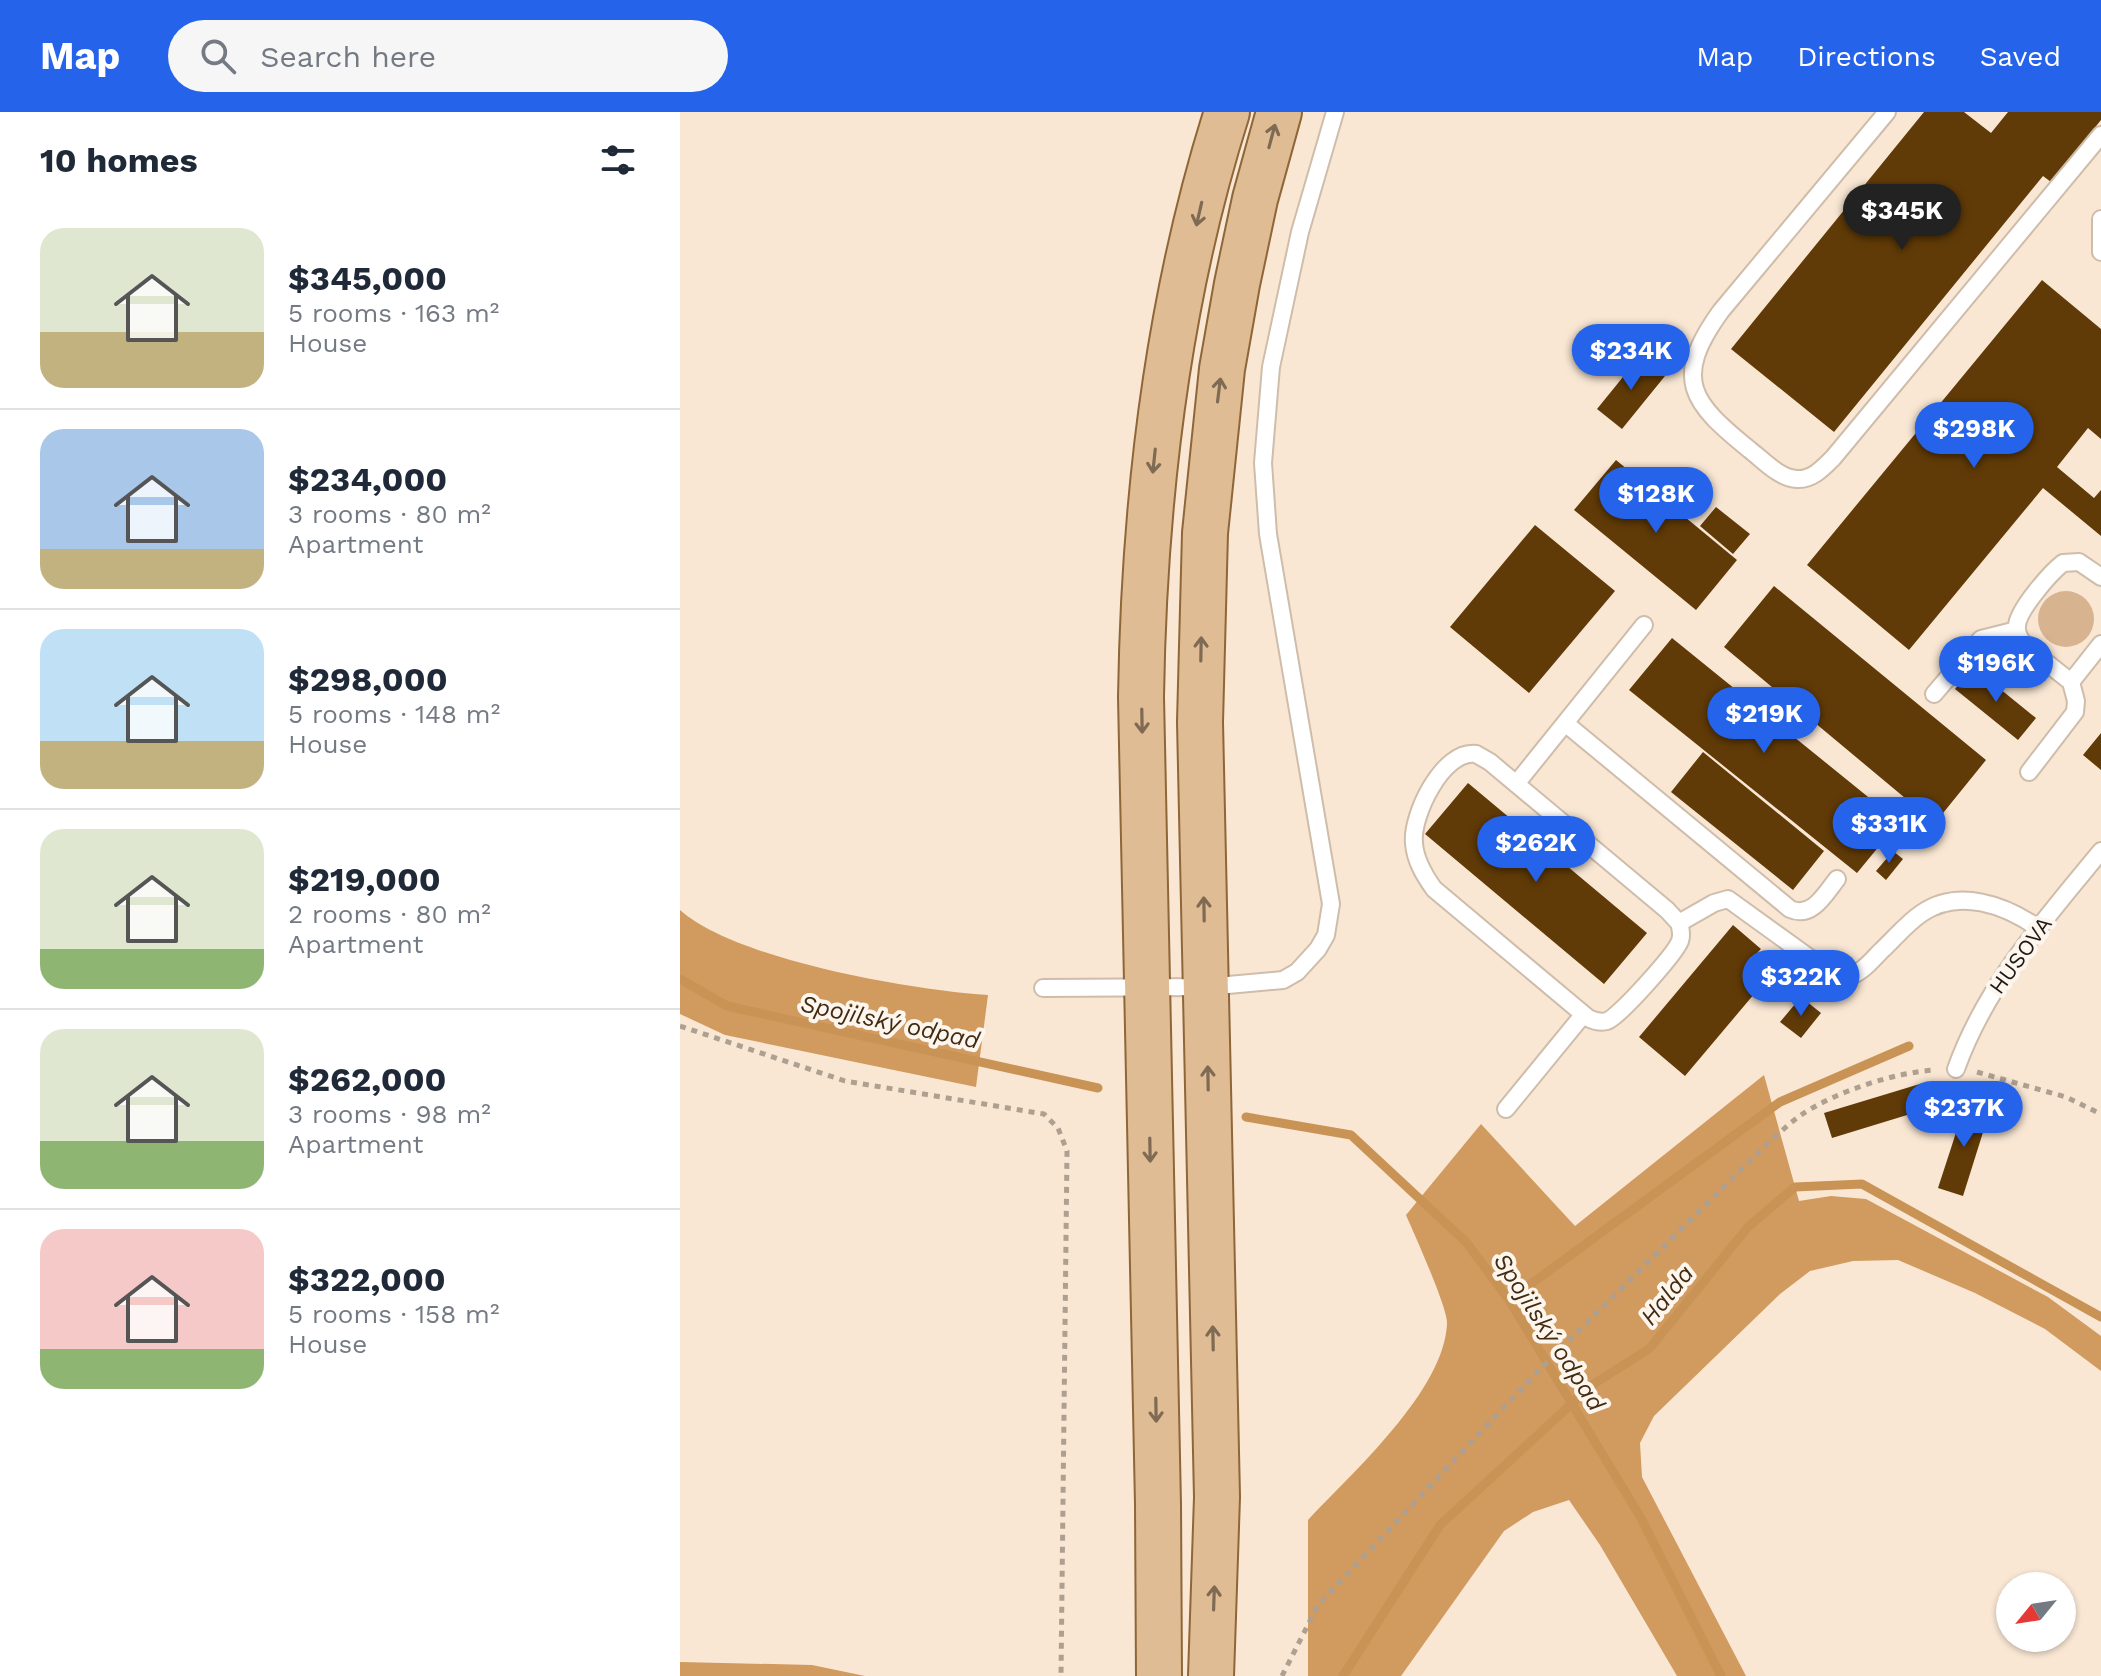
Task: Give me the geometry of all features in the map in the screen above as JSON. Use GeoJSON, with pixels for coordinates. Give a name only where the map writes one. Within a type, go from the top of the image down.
{"type":"FeatureCollection","features":[{"type":"Feature","properties":{"kind":"main road"},"geometry":{"type":"LineString","coordinates":[[1159,1676],[1141,697],[1143,598],[1148,517],[1161,410],[1184,277],[1227,112]]}},
{"type":"Feature","properties":{"kind":"main road"},"geometry":{"type":"LineString","coordinates":[[1211,1676],[1217,1497],[1200,722],[1205,533],[1212,451],[1237,284],[1255,199],[1279,112]]}},
{"type":"Feature","properties":{"kind":"lane"},"geometry":{"type":"LineString","coordinates":[[1043,988],[1206,987],[1283,980],[1308,962],[1318,949],[1329,919],[1331,904],[1268,534],[1263,463],[1271,367],[1300,232],[1335,112]]}},
{"type":"Feature","properties":{"kind":"lane"},"geometry":{"type":"LineString","coordinates":[[1887,112],[1721,311],[1698,347],[1693,382],[1706,412],[1774,469],[1794,479],[1814,475],[1833,458],[2101,135]]}},
{"type":"Feature","properties":{"kind":"lane"},"geometry":{"type":"LineString","coordinates":[[2101,219],[2101,252]]}},
{"type":"Feature","properties":{"kind":"lane"},"geometry":{"type":"LineString","coordinates":[[2029,772],[2075,712],[2076,701],[2071,682],[2021,641],[2017,630],[2019,617],[2063,563],[2079,562],[2101,577]]}},
{"type":"Feature","properties":{"kind":"lane"},"geometry":{"type":"LineString","coordinates":[[1516,784],[1644,625]]}},
{"type":"Feature","properties":{"kind":"lane"},"geometry":{"type":"LineString","coordinates":[[1934,694],[1981,639],[2017,630]]}},
{"type":"Feature","properties":{"kind":"lane"},"geometry":{"type":"LineString","coordinates":[[2071,682],[2101,644]]}},
{"type":"Feature","properties":{"kind":"lane"},"geometry":{"type":"LineString","coordinates":[[1565,723],[1794,912],[1808,911],[1837,879]]}},
{"type":"Feature","properties":{"kind":"lane"},"geometry":{"type":"LineString","coordinates":[[1469,753],[1476,754],[1516,784],[1679,923],[1681,937],[1676,949],[1621,1011],[1602,1022],[1583,1015],[1445,899],[1425,876],[1415,852],[1414,830],[1418,809],[1454,760],[1469,753]]}},
{"type":"Feature","properties":{"kind":"lane","name":"HUSOVA"},"geometry":{"type":"LineString","coordinates":[[1956,1069],[1978,1015],[2038,928],[2101,851]]}},
{"type":"Feature","properties":{"kind":"lane"},"geometry":{"type":"LineString","coordinates":[[1679,923],[1714,903],[1728,899],[1840,977],[1848,977],[1864,967],[1921,914],[1948,902],[1962,900],[1987,904],[2015,914],[2038,928]]}},
{"type":"Feature","properties":{"kind":"lane"},"geometry":{"type":"LineString","coordinates":[[1506,1109],[1583,1015]]}},
{"type":"Feature","properties":{"kind":"path"},"geometry":{"type":"LineString","coordinates":[[680,1026],[845,1081],[1044,1114],[1058,1128],[1067,1151],[1061,1676]]}},
{"type":"Feature","properties":{"kind":"path"},"geometry":{"type":"LineString","coordinates":[[1282,1676],[1318,1605],[1541,1368],[1772,1139],[1800,1116],[1827,1100],[1902,1074],[1956,1069],[1979,1072],[2066,1097],[2101,1114]]}},
{"type":"Feature","properties":{"kind":"shaded area"},"geometry":{"type":"Polygon","coordinates":[[[2066,591],[2086,599],[2094,619],[2086,639],[2066,647],[2046,639],[2038,619],[2046,599],[2066,591]]]}},
{"type":"Feature","properties":{"kind":"shaded area"},"geometry":{"type":"Polygon","coordinates":[[[680,910],[706,928],[782,958],[916,987],[988,995],[976,1087],[725,1035],[680,1014],[680,910]]]}},
{"type":"Feature","properties":{"kind":"shaded area"},"geometry":{"type":"Polygon","coordinates":[[[1764,1075],[1799,1201],[1831,1196],[1866,1199],[2048,1297],[2101,1336],[2101,1371],[2045,1329],[1975,1293],[1898,1260],[1853,1261],[1810,1271],[1780,1294],[1654,1416],[1640,1443],[1642,1477],[1746,1676],[1677,1676],[1600,1545],[1569,1500],[1533,1512],[1504,1531],[1401,1676],[1308,1676],[1308,1520],[1393,1429],[1431,1375],[1442,1349],[1446,1315],[1406,1215],[1481,1124],[1575,1226],[1764,1075]]]}},
{"type":"Feature","properties":{"kind":"shaded area"},"geometry":{"type":"Polygon","coordinates":[[[680,1662],[812,1665],[865,1676],[680,1676],[680,1662]]]}},
{"type":"Feature","properties":{"kind":"building"},"geometry":{"type":"Polygon","coordinates":[[[1924,112],[1964,112],[1991,133],[2008,112],[2101,112],[2101,120],[2051,182],[2043,176],[1834,432],[1731,349],[1924,112]]]}},
{"type":"Feature","properties":{"kind":"building"},"geometry":{"type":"Polygon","coordinates":[[[2042,280],[2101,329],[2101,439],[2088,428],[2057,467],[2094,498],[2101,490],[2101,536],[2043,488],[1909,650],[1807,565],[2042,280]]]}},
{"type":"Feature","properties":{"kind":"building"},"geometry":{"type":"Polygon","coordinates":[[[1640,356],[1665,376],[1622,429],[1597,409],[1640,356]]]}},
{"type":"Feature","properties":{"kind":"building"},"geometry":{"type":"Polygon","coordinates":[[[1616,460],[1737,560],[1696,610],[1574,510],[1616,460]]]}},
{"type":"Feature","properties":{"kind":"building"},"geometry":{"type":"Polygon","coordinates":[[[1716,507],[1750,534],[1733,554],[1700,526],[1716,507]]]}},
{"type":"Feature","properties":{"kind":"building"},"geometry":{"type":"Polygon","coordinates":[[[1535,525],[1615,591],[1529,693],[1450,627],[1535,525]]]}},
{"type":"Feature","properties":{"kind":"building"},"geometry":{"type":"Polygon","coordinates":[[[1774,586],[1986,760],[1935,823],[1724,647],[1774,586]]]}},
{"type":"Feature","properties":{"kind":"building"},"geometry":{"type":"Polygon","coordinates":[[[1672,638],[1899,822],[1857,873],[1629,690],[1672,638]]]}},
{"type":"Feature","properties":{"kind":"building"},"geometry":{"type":"Polygon","coordinates":[[[1973,667],[2036,718],[2018,740],[1955,689],[1973,667]]]}},
{"type":"Feature","properties":{"kind":"building"},"geometry":{"type":"Polygon","coordinates":[[[2101,733],[2101,770],[2083,755],[2101,733]]]}},
{"type":"Feature","properties":{"kind":"building"},"geometry":{"type":"Polygon","coordinates":[[[1703,752],[1824,851],[1793,890],[1671,792],[1703,752]]]}},
{"type":"Feature","properties":{"kind":"building"},"geometry":{"type":"Polygon","coordinates":[[[1468,783],[1647,933],[1604,984],[1425,834],[1468,783]]]}},
{"type":"Feature","properties":{"kind":"building"},"geometry":{"type":"Polygon","coordinates":[[[1893,851],[1903,859],[1886,880],[1876,871],[1893,851]]]}},
{"type":"Feature","properties":{"kind":"building"},"geometry":{"type":"Polygon","coordinates":[[[1733,925],[1761,949],[1752,958],[1771,974],[1685,1076],[1639,1037],[1733,925]]]}},
{"type":"Feature","properties":{"kind":"building"},"geometry":{"type":"Polygon","coordinates":[[[1801,997],[1821,1013],[1801,1038],[1780,1022],[1801,997]]]}},
{"type":"Feature","properties":{"kind":"building"},"geometry":{"type":"Polygon","coordinates":[[[1923,1083],[1930,1108],[1832,1138],[1824,1113],[1923,1083]]]}},
{"type":"Feature","properties":{"kind":"building"},"geometry":{"type":"Polygon","coordinates":[[[1966,1102],[1990,1110],[1963,1196],[1938,1188],[1966,1102]]]}},
{"type":"Feature","properties":{"kind":"waterway","name":"Spojilský odpad"},"geometry":{"type":"LineString","coordinates":[[680,979],[727,1006],[1098,1088]]}},
{"type":"Feature","properties":{"kind":"waterway"},"geometry":{"type":"LineString","coordinates":[[1509,1300],[1780,1102],[1909,1046]]}},
{"type":"Feature","properties":{"kind":"waterway","name":"Spojilský odpad"},"geometry":{"type":"LineString","coordinates":[[1246,1117],[1351,1135],[1466,1242],[1509,1300],[1641,1518],[1721,1676]]}},
{"type":"Feature","properties":{"kind":"waterway","name":"Halda"},"geometry":{"type":"LineString","coordinates":[[1343,1676],[1440,1525],[1592,1385],[1649,1349],[1748,1227],[1795,1187],[1862,1184],[2101,1317]]}}]}
